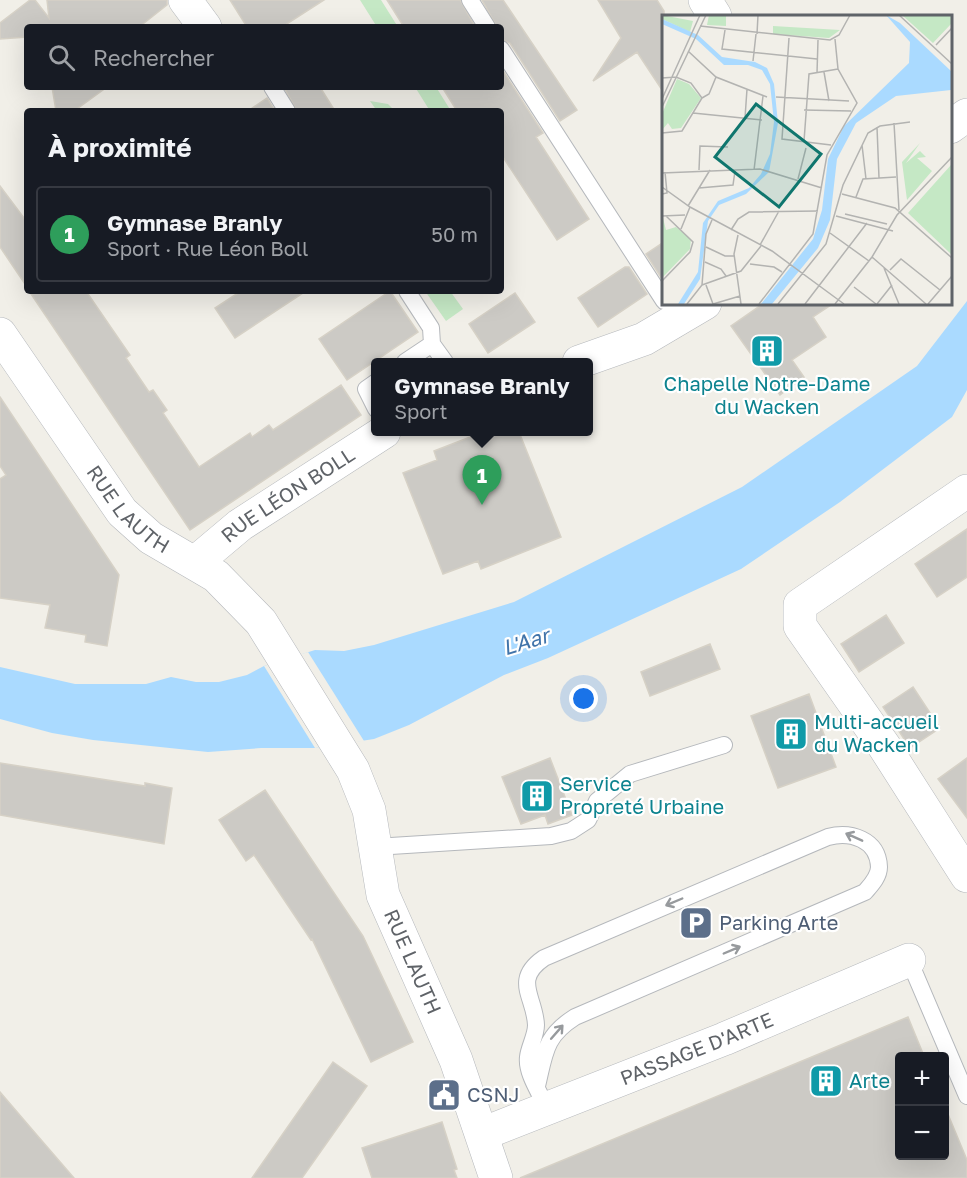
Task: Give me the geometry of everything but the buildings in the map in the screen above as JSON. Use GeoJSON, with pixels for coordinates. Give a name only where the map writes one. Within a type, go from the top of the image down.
{"type":"FeatureCollection","features":[{"type":"Feature","properties":{"kind":"street"},"geometry":{"type":"LineString","coordinates":[[185,0],[203,24]]}},
{"type":"Feature","properties":{"kind":"street"},"geometry":{"type":"LineString","coordinates":[[952,126],[967,115]]}},
{"type":"Feature","properties":{"kind":"street"},"geometry":{"type":"LineString","coordinates":[[593,358],[644,339],[669,308],[698,304]]}},
{"type":"Feature","properties":{"kind":"street","name":"RUE LAUTH"},"geometry":{"type":"LineString","coordinates":[[6,356],[122,512],[151,538],[196,562],[216,576],[247,604],[339,746],[362,788],[369,810],[383,895],[456,1060],[496,1178]]}},
{"type":"Feature","properties":{"kind":"street","name":"RUE LÉON BOLL"},"geometry":{"type":"LineString","coordinates":[[196,562],[240,525],[323,469],[377,436]]}},
{"type":"Feature","properties":{"kind":"street"},"geometry":{"type":"LineString","coordinates":[[966,871],[884,746],[801,626],[800,605],[967,491]]}},
{"type":"Feature","properties":{"kind":"street","name":"PASSAGE D'ARTE"},"geometry":{"type":"LineString","coordinates":[[482,1134],[542,1098],[724,1039],[909,960]]}},
{"type":"Feature","properties":{"kind":"lane"},"geometry":{"type":"LineString","coordinates":[[470,0],[485,24]]}},
{"type":"Feature","properties":{"kind":"lane"},"geometry":{"type":"LineString","coordinates":[[504,54],[662,297]]}},
{"type":"Feature","properties":{"kind":"lane"},"geometry":{"type":"LineString","coordinates":[[274,90],[285,108]]}},
{"type":"Feature","properties":{"kind":"lane"},"geometry":{"type":"LineString","coordinates":[[409,294],[431,328],[432,344],[442,358]]}},
{"type":"Feature","properties":{"kind":"lane"},"geometry":{"type":"LineString","coordinates":[[412,358],[432,344]]}},
{"type":"Feature","properties":{"kind":"lane"},"geometry":{"type":"LineString","coordinates":[[371,385],[366,389],[371,400]]}},
{"type":"Feature","properties":{"kind":"lane"},"geometry":{"type":"LineString","coordinates":[[375,846],[551,836],[571,831],[588,820],[597,801],[630,774],[724,745]]}},
{"type":"Feature","properties":{"kind":"lane"},"geometry":{"type":"LineString","coordinates":[[844,833],[859,838],[873,849],[879,868],[875,880],[865,892],[575,1017],[557,1029],[546,1047],[542,1098],[529,1070],[527,1058],[536,1026],[526,993],[527,978],[534,965],[554,954],[828,837],[844,833]]}},
{"type":"Feature","properties":{"kind":"lane"},"geometry":{"type":"LineString","coordinates":[[909,960],[967,1096]]}},
{"type":"Feature","properties":{"kind":"green space"},"geometry":{"type":"Polygon","coordinates":[[[360,0],[381,0],[396,24],[375,24],[360,0]]]}},
{"type":"Feature","properties":{"kind":"green space"},"geometry":{"type":"Polygon","coordinates":[[[417,90],[438,90],[449,108],[428,108],[417,90]]]}},
{"type":"Feature","properties":{"kind":"green space"},"geometry":{"type":"Polygon","coordinates":[[[370,101],[388,104],[392,108],[375,108],[370,101]]]}},
{"type":"Feature","properties":{"kind":"green space"},"geometry":{"type":"Polygon","coordinates":[[[427,294],[452,294],[463,309],[446,321],[427,294]]]}},
{"type":"Feature","properties":{"kind":"water","name":"L'Aar"},"geometry":{"type":"Polygon","coordinates":[[[967,301],[967,390],[952,417],[840,502],[741,569],[548,658],[504,675],[409,725],[374,739],[315,748],[261,748],[208,752],[93,740],[52,733],[0,719],[0,667],[75,684],[146,684],[171,677],[196,682],[219,682],[247,675],[264,666],[315,650],[344,651],[374,645],[514,602],[742,487],[917,366],[967,301]]]}},
{"type":"Feature","properties":{"kind":"pier"},"geometry":{"type":"Polygon","coordinates":[[[308,652],[364,741],[315,748],[264,666],[308,652]]]}},
{"type":"Feature","properties":{"kind":"place","name":"Chapelle Notre-Dame du Wacken"},"geometry":{"type":"Point","coordinates":[767,351]}},
{"type":"Feature","properties":{"kind":"place","name":"Gymnase Branly"},"geometry":{"type":"Point","coordinates":[482,505]}},
{"type":"Feature","properties":{"kind":"place","name":"Multi-accueil du Wacken"},"geometry":{"type":"Point","coordinates":[791,734]}},
{"type":"Feature","properties":{"kind":"place","name":"Service Propreté Urbaine"},"geometry":{"type":"Point","coordinates":[537,796]}},
{"type":"Feature","properties":{"kind":"place","name":"Parking Arte"},"geometry":{"type":"Point","coordinates":[696,923]}},
{"type":"Feature","properties":{"kind":"place","name":"Arte"},"geometry":{"type":"Point","coordinates":[826,1081]}},
{"type":"Feature","properties":{"kind":"place","name":"CSNJ"},"geometry":{"type":"Point","coordinates":[444,1095]}}]}
